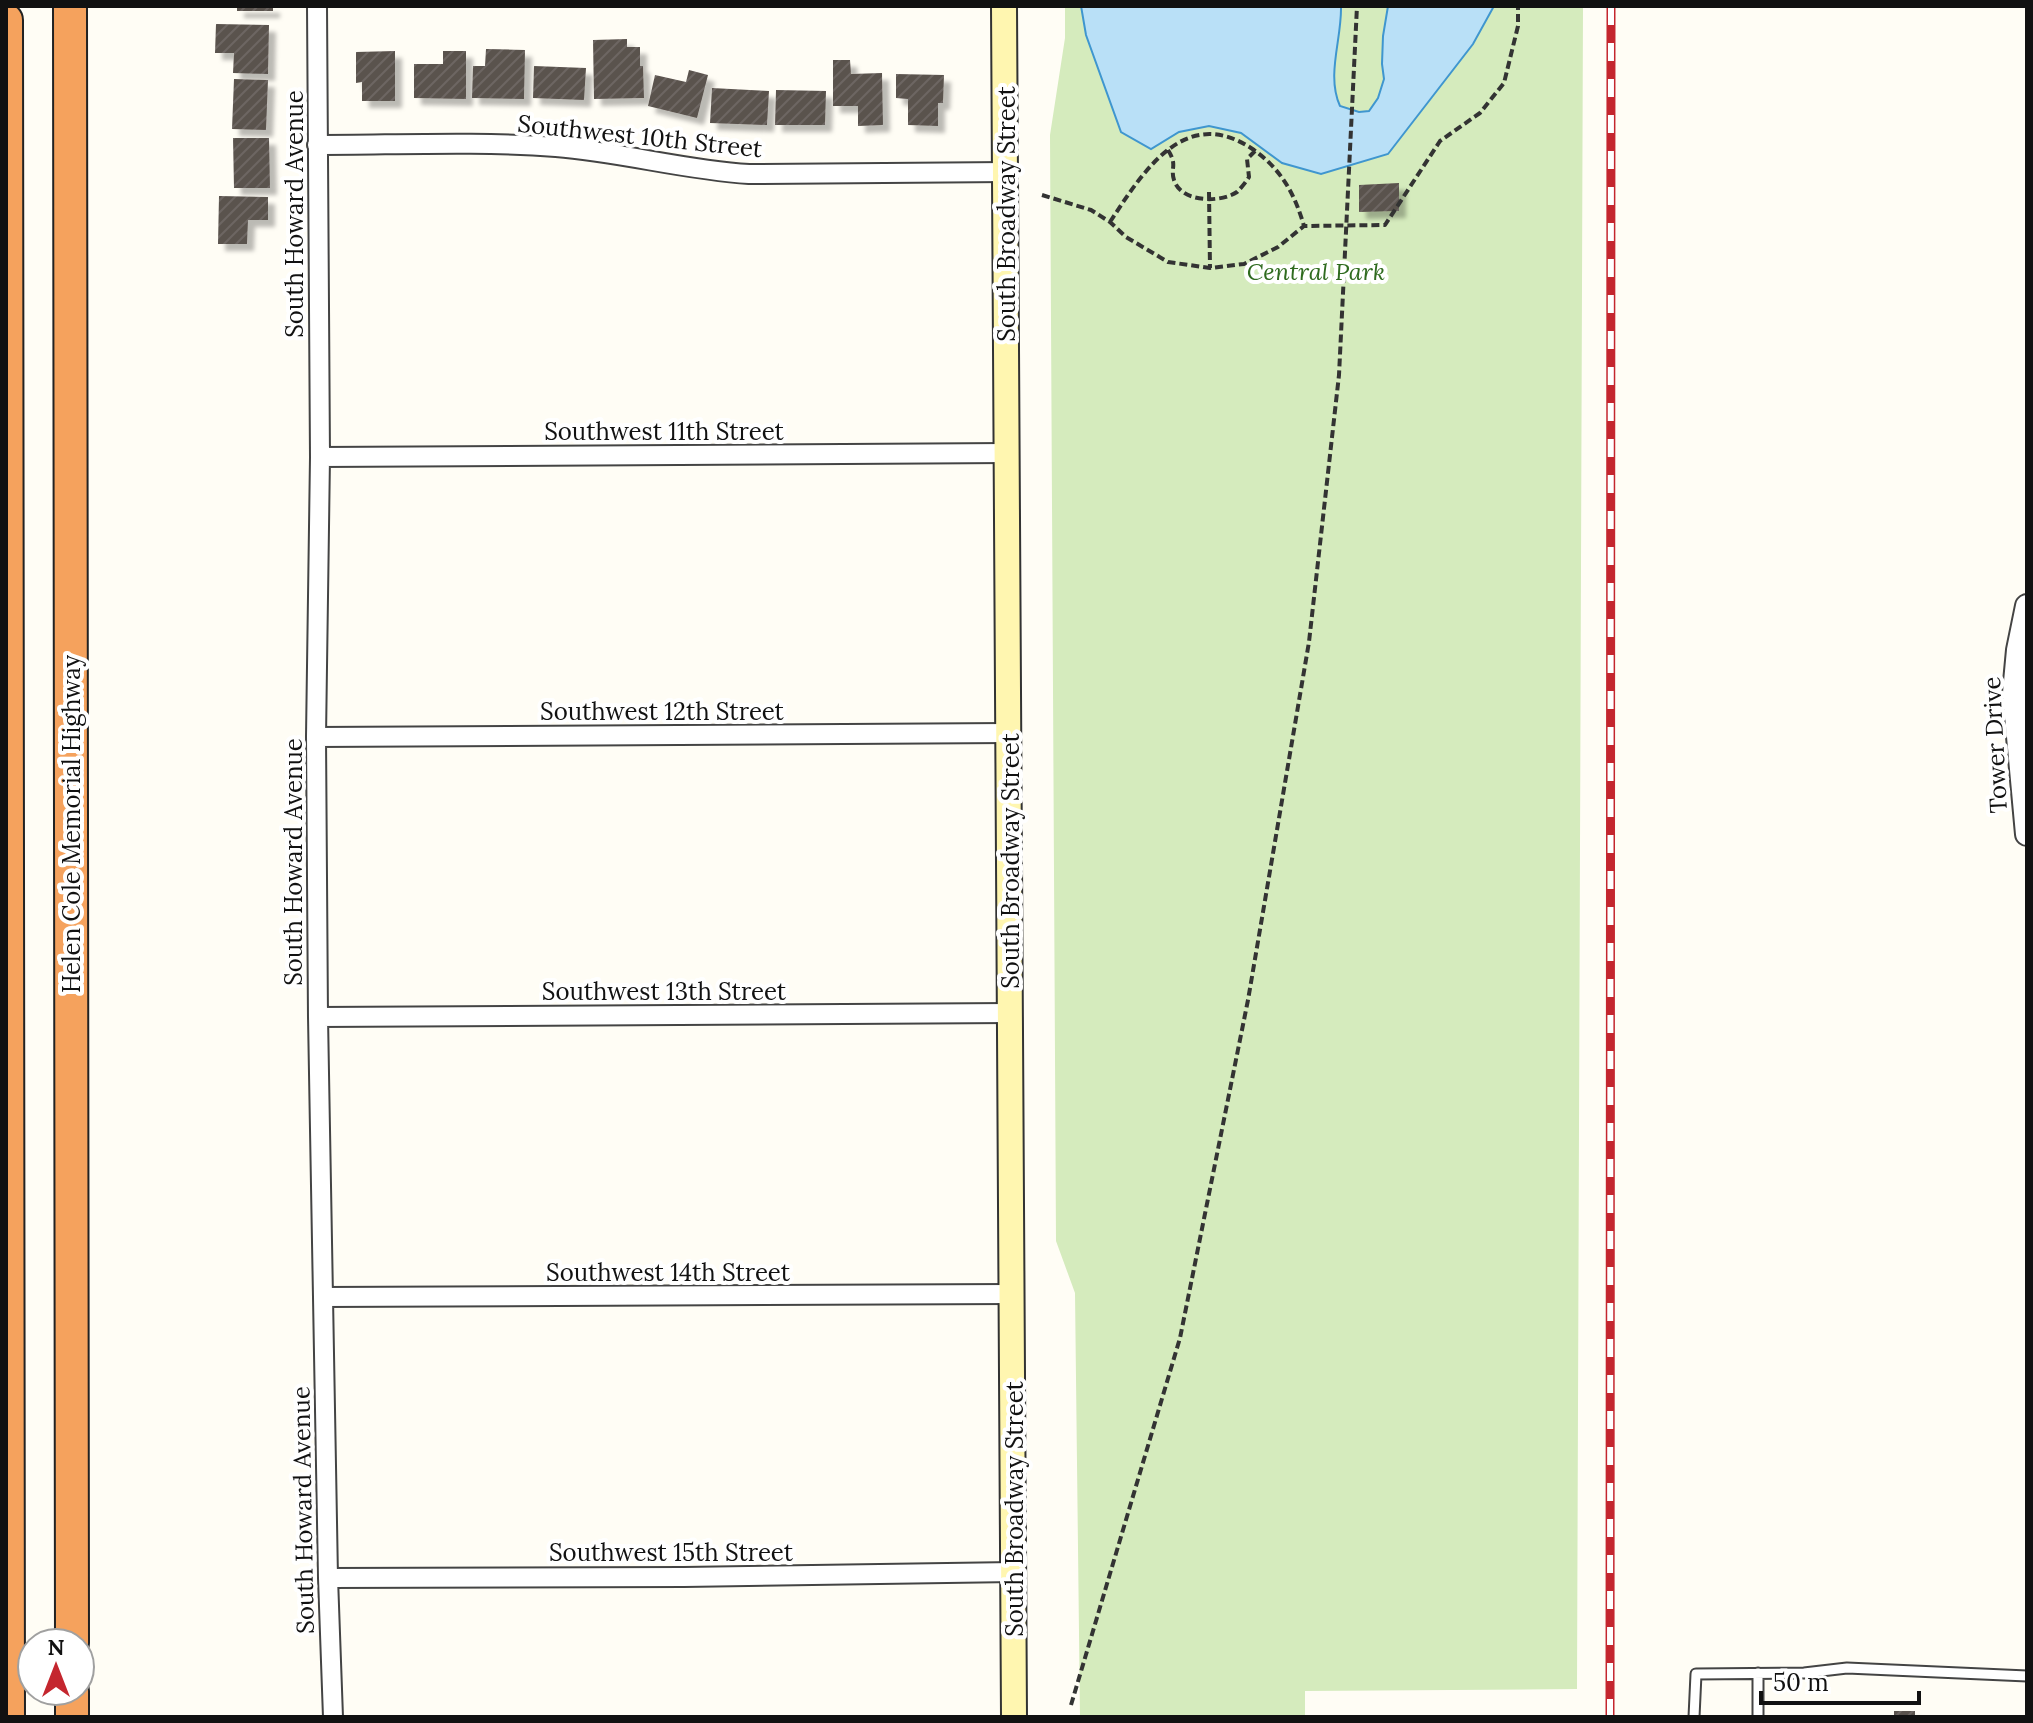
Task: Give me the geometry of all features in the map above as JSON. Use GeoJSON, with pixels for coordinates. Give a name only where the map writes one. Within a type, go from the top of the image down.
{"type":"FeatureCollection","features":[{"type":"Feature","properties":{"kind":"highway","name":"Helen Cole Memorial Highway"},"geometry":{"type":"LineString","coordinates":[[70,6],[72,1627]]}},
{"type":"Feature","properties":{"kind":"highway"},"geometry":{"type":"LineString","coordinates":[[6,20],[8,1717]]}},
{"type":"Feature","properties":{"kind":"main road","name":"South Broadway Street"},"geometry":{"type":"LineString","coordinates":[[1004,6],[1014,1717]]}},
{"type":"Feature","properties":{"kind":"street","name":"South Howard Avenue"},"geometry":{"type":"LineString","coordinates":[[317,6],[320,457],[316,737],[318,1017],[333,1717]]}},
{"type":"Feature","properties":{"kind":"street","name":"Southwest 10th Street"},"geometry":{"type":"LineString","coordinates":[[317,145],[554,147],[614,153],[713,172],[749,174],[1007,172]]}},
{"type":"Feature","properties":{"kind":"street","name":"Southwest 11th Street"},"geometry":{"type":"LineString","coordinates":[[320,457],[1008,453]]}},
{"type":"Feature","properties":{"kind":"street","name":"Tower Drive"},"geometry":{"type":"LineString","coordinates":[[2027,606],[2014,693],[2027,834]]}},
{"type":"Feature","properties":{"kind":"street","name":"Southwest 12th Street"},"geometry":{"type":"LineString","coordinates":[[316,737],[1009,733]]}},
{"type":"Feature","properties":{"kind":"street","name":"Southwest 13th Street"},"geometry":{"type":"LineString","coordinates":[[318,1017],[1011,1013]]}},
{"type":"Feature","properties":{"kind":"street","name":"Southwest 14th Street"},"geometry":{"type":"LineString","coordinates":[[323,1297],[1013,1294]]}},
{"type":"Feature","properties":{"kind":"street","name":"Southwest 15th Street"},"geometry":{"type":"LineString","coordinates":[[328,1578],[1014,1572]]}},
{"type":"Feature","properties":{"kind":"lane"},"geometry":{"type":"LineString","coordinates":[[1694,1717],[1696,1674],[1804,1673],[1847,1668],[2027,1676]]}},
{"type":"Feature","properties":{"kind":"lane"},"geometry":{"type":"LineString","coordinates":[[1758,1673],[1758,1717]]}},
{"type":"Feature","properties":{"kind":"path"},"geometry":{"type":"LineString","coordinates":[[1071,1705],[1180,1338],[1248,1000],[1309,642],[1339,375],[1357,6]]}},
{"type":"Feature","properties":{"kind":"path"},"geometry":{"type":"LineString","coordinates":[[1042,195],[1091,210],[1126,237],[1168,262],[1210,268],[1244,264],[1278,247],[1304,226],[1385,225],[1440,141],[1480,113],[1504,83],[1518,26],[1518,6]]}},
{"type":"Feature","properties":{"kind":"path"},"geometry":{"type":"LineString","coordinates":[[1110,222],[1137,180],[1168,150],[1183,140],[1207,132],[1236,138],[1268,160],[1297,200],[1304,226]]}},
{"type":"Feature","properties":{"kind":"path"},"geometry":{"type":"LineString","coordinates":[[1168,150],[1175,161],[1174,180],[1182,192],[1209,199],[1236,192],[1249,177],[1247,159],[1255,151]]}},
{"type":"Feature","properties":{"kind":"path"},"geometry":{"type":"LineString","coordinates":[[1209,192],[1210,268]]}},
{"type":"Feature","properties":{"kind":"green space","name":"Central Park"},"geometry":{"type":"Polygon","coordinates":[[[1065,6],[1583,6],[1577,1689],[1305,1691],[1305,1717],[1080,1717],[1075,1293],[1056,1241],[1050,135],[1065,38],[1065,6]]]}},
{"type":"Feature","properties":{"kind":"water"},"geometry":{"type":"Polygon","coordinates":[[[1081,6],[1341,6],[1334,69],[1336,94],[1340,106],[1359,112],[1369,111],[1378,98],[1384,79],[1383,36],[1388,6],[1494,6],[1473,44],[1388,154],[1321,174],[1282,163],[1241,133],[1209,126],[1179,132],[1151,149],[1121,132],[1086,35],[1081,6]]]}},
{"type":"Feature","properties":{"kind":"building"},"geometry":{"type":"Polygon","coordinates":[[[237,6],[273,6],[273,11],[237,11],[237,6]]]}},
{"type":"Feature","properties":{"kind":"building"},"geometry":{"type":"Polygon","coordinates":[[[216,24],[269,25],[268,74],[233,73],[234,53],[215,53],[216,24]]]}},
{"type":"Feature","properties":{"kind":"building"},"geometry":{"type":"Polygon","coordinates":[[[627,39],[627,47],[640,47],[644,98],[594,99],[593,40],[627,39]]]}},
{"type":"Feature","properties":{"kind":"building"},"geometry":{"type":"Polygon","coordinates":[[[486,49],[525,50],[524,99],[472,98],[473,66],[485,66],[486,49]]]}},
{"type":"Feature","properties":{"kind":"building"},"geometry":{"type":"Polygon","coordinates":[[[395,51],[395,101],[362,101],[362,82],[356,83],[356,52],[395,51]]]}},
{"type":"Feature","properties":{"kind":"building"},"geometry":{"type":"Polygon","coordinates":[[[443,51],[466,51],[466,99],[414,98],[414,64],[443,64],[443,51]]]}},
{"type":"Feature","properties":{"kind":"building"},"geometry":{"type":"Polygon","coordinates":[[[833,60],[850,60],[851,74],[882,73],[883,125],[858,126],[858,106],[833,106],[833,60]]]}},
{"type":"Feature","properties":{"kind":"building"},"geometry":{"type":"Polygon","coordinates":[[[534,66],[586,68],[584,100],[533,98],[534,66]]]}},
{"type":"Feature","properties":{"kind":"building"},"geometry":{"type":"Polygon","coordinates":[[[689,70],[708,75],[697,118],[648,106],[655,75],[686,82],[689,70]]]}},
{"type":"Feature","properties":{"kind":"building"},"geometry":{"type":"Polygon","coordinates":[[[896,74],[944,75],[943,103],[938,103],[938,126],[908,125],[908,99],[896,98],[896,74]]]}},
{"type":"Feature","properties":{"kind":"building"},"geometry":{"type":"Polygon","coordinates":[[[234,79],[268,80],[266,130],[232,129],[234,79]]]}},
{"type":"Feature","properties":{"kind":"building"},"geometry":{"type":"Polygon","coordinates":[[[712,88],[769,91],[767,125],[710,123],[712,88]]]}},
{"type":"Feature","properties":{"kind":"building"},"geometry":{"type":"Polygon","coordinates":[[[776,90],[826,91],[825,125],[775,125],[776,90]]]}},
{"type":"Feature","properties":{"kind":"building"},"geometry":{"type":"Polygon","coordinates":[[[233,138],[269,138],[270,188],[234,188],[233,138]]]}},
{"type":"Feature","properties":{"kind":"building"},"geometry":{"type":"Polygon","coordinates":[[[1399,183],[1399,211],[1359,212],[1359,185],[1399,183]]]}},
{"type":"Feature","properties":{"kind":"building"},"geometry":{"type":"Polygon","coordinates":[[[219,196],[268,197],[268,220],[248,220],[247,244],[218,244],[219,196]]]}},
{"type":"Feature","properties":{"kind":"building"},"geometry":{"type":"Polygon","coordinates":[[[1894,1711],[1915,1711],[1915,1717],[1894,1717],[1894,1711]]]}},
{"type":"Feature","properties":{"kind":"railway"},"geometry":{"type":"LineString","coordinates":[[1610,1717],[1611,6]]}}]}
